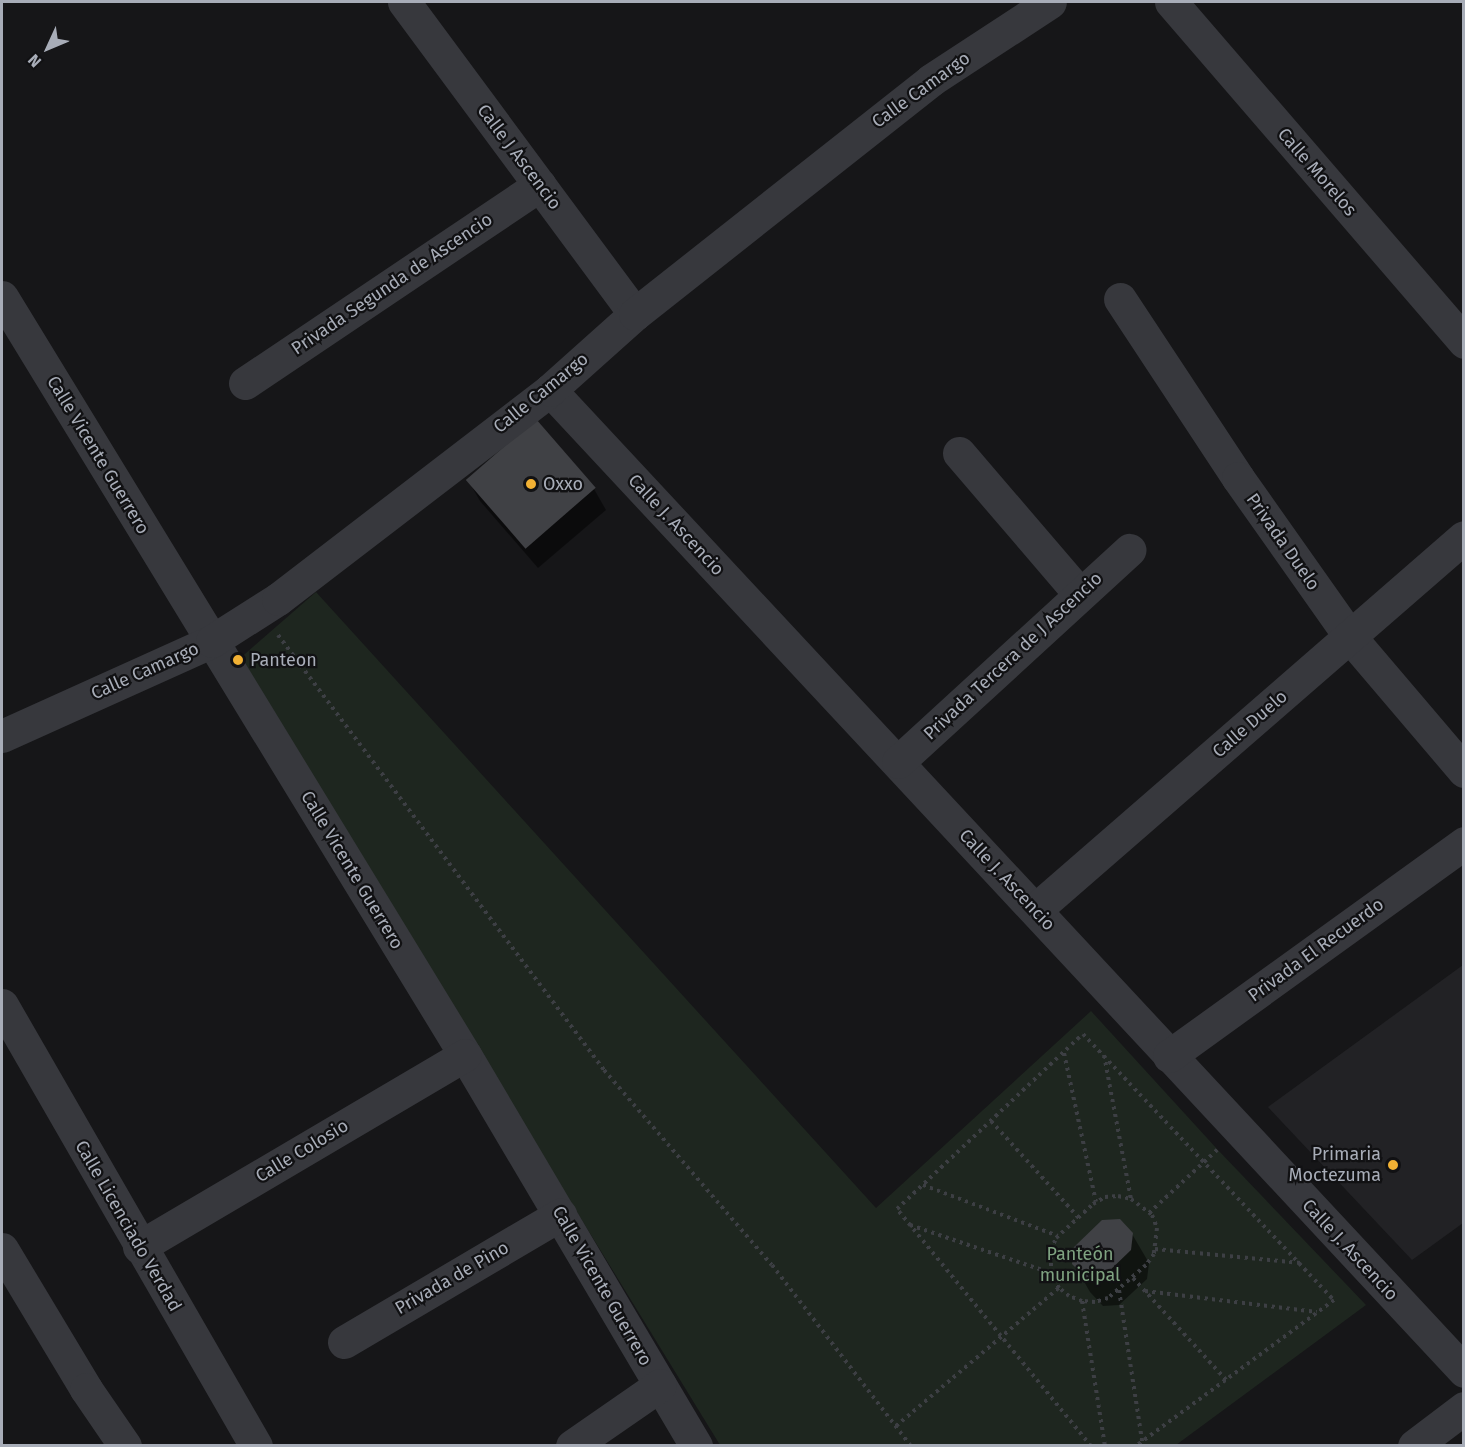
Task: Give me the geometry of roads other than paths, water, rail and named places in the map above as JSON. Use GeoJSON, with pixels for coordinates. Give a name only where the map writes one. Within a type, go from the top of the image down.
{"type":"FeatureCollection","features":[{"type":"Feature","properties":{"kind":"street","name":"Calle J Ascencio"},"geometry":{"type":"LineString","coordinates":[[404,2],[635,314]]}},
{"type":"Feature","properties":{"kind":"street","name":"Calle Camargo"},"geometry":{"type":"LineString","coordinates":[[2,736],[212,641],[278,599],[550,390],[635,314],[931,80],[1050,2]]}},
{"type":"Feature","properties":{"kind":"street","name":"Calle Morelos"},"geometry":{"type":"LineString","coordinates":[[1171,2],[1464,342]]}},
{"type":"Feature","properties":{"kind":"street","name":"Privada Segunda de Ascencio"},"geometry":{"type":"LineString","coordinates":[[245,383],[540,185]]}},
{"type":"Feature","properties":{"kind":"street","name":"Calle Vicente Guerrero"},"geometry":{"type":"LineString","coordinates":[[2,297],[465,1055],[696,1446]]}},
{"type":"Feature","properties":{"kind":"street","name":"Privada Duelo"},"geometry":{"type":"LineString","coordinates":[[1120,299],[1238,478],[1350,637],[1464,771]]}},
{"type":"Feature","properties":{"kind":"street","name":"Calle J. Ascencio"},"geometry":{"type":"LineString","coordinates":[[550,390],[1464,1371]]}},
{"type":"Feature","properties":{"kind":"street"},"geometry":{"type":"LineString","coordinates":[[959,453],[1079,593]]}},
{"type":"Feature","properties":{"kind":"street","name":"Calle Duelo"},"geometry":{"type":"LineString","coordinates":[[1035,910],[1464,537]]}},
{"type":"Feature","properties":{"kind":"street","name":"Privada Tercera de J Ascencio"},"geometry":{"type":"LineString","coordinates":[[898,762],[1079,593],[1129,550]]}},
{"type":"Feature","properties":{"kind":"street","name":"Privada El Recuerdo"},"geometry":{"type":"LineString","coordinates":[[1169,1056],[1464,843]]}},
{"type":"Feature","properties":{"kind":"street","name":"Calle Licenciado Verdad"},"geometry":{"type":"LineString","coordinates":[[2,1005],[139,1247],[256,1446]]}},
{"type":"Feature","properties":{"kind":"street","name":"Calle Colosio"},"geometry":{"type":"LineString","coordinates":[[139,1247],[465,1055]]}},
{"type":"Feature","properties":{"kind":"street","name":"Privada de Pino"},"geometry":{"type":"LineString","coordinates":[[344,1341],[560,1215]]}},
{"type":"Feature","properties":{"kind":"street"},"geometry":{"type":"LineString","coordinates":[[2,1249],[86,1389],[125,1446]]}},
{"type":"Feature","properties":{"kind":"street"},"geometry":{"type":"LineString","coordinates":[[572,1446],[660,1385]]}},
{"type":"Feature","properties":{"kind":"street"},"geometry":{"type":"LineString","coordinates":[[1414,1446],[1464,1408]]}},
{"type":"Feature","properties":{"kind":"place","name":"Oxxo"},"geometry":{"type":"Point","coordinates":[531,484]}},
{"type":"Feature","properties":{"kind":"place","name":"Panteon"},"geometry":{"type":"Point","coordinates":[238,660]}},
{"type":"Feature","properties":{"kind":"place","name":"Primaria Moctezuma"},"geometry":{"type":"Point","coordinates":[1393,1165]}},
{"type":"Feature","properties":{"kind":"park label","name":"Panteón municipal"},"geometry":{"type":"Point","coordinates":[1080,1265]}}]}
